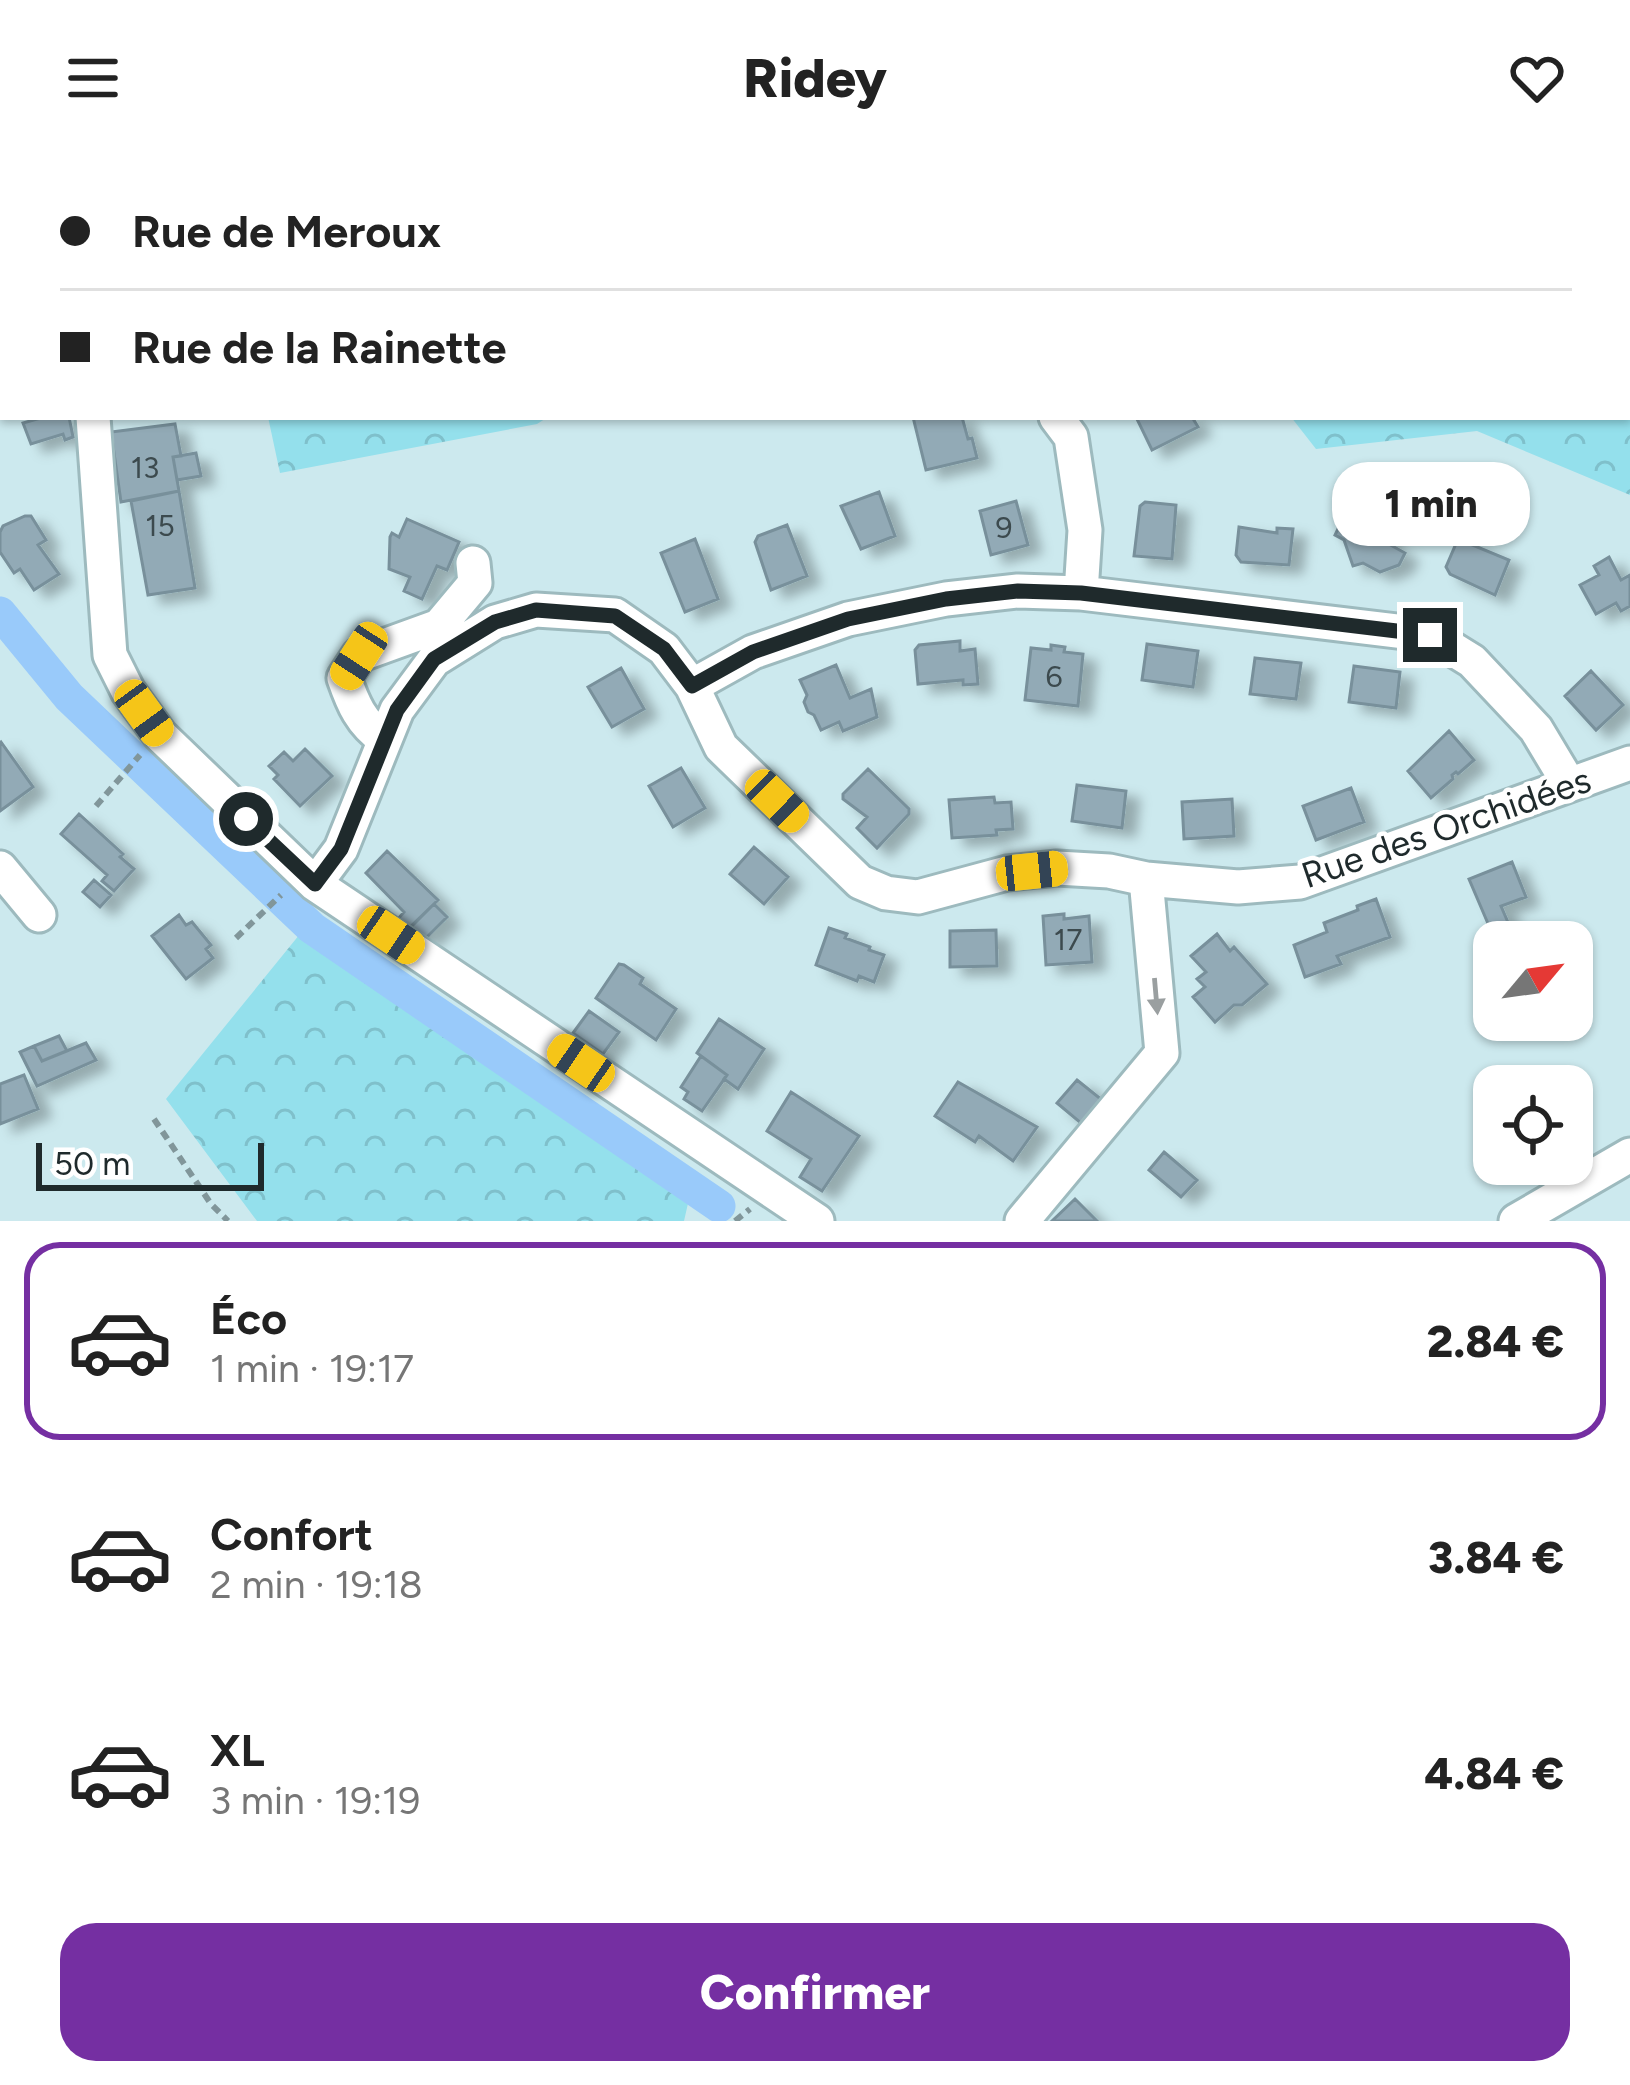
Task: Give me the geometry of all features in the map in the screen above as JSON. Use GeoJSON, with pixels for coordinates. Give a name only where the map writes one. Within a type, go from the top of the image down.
{"type":"FeatureCollection","features":[{"type":"Feature","properties":{"kind":"street"},"geometry":{"type":"LineString","coordinates":[[93,420],[110,655],[128,691],[160,735],[315,884],[817,1221]]}},
{"type":"Feature","properties":{"kind":"street"},"geometry":{"type":"LineString","coordinates":[[1058,420],[1071,437],[1084,530],[1081,593]]}},
{"type":"Feature","properties":{"kind":"street"},"geometry":{"type":"LineString","coordinates":[[384,739],[368,728],[344,678],[359,656],[439,626],[475,583],[473,563]]}},
{"type":"Feature","properties":{"kind":"street"},"geometry":{"type":"LineString","coordinates":[[692,686],[753,652],[848,619],[946,599],[1018,591],[1081,593],[1430,635],[1472,661],[1536,729],[1569,784]]}},
{"type":"Feature","properties":{"kind":"street","name":"Rue des Orchidées"},"geometry":{"type":"LineString","coordinates":[[315,884],[341,849],[397,710],[434,659],[495,622],[536,610],[615,616],[664,649],[692,686],[721,747],[860,882],[886,893],[918,897],[1006,873],[1057,868],[1238,887],[1300,882],[1630,763]]}},
{"type":"Feature","properties":{"kind":"street"},"geometry":{"type":"LineString","coordinates":[[0,868],[39,915]]}},
{"type":"Feature","properties":{"kind":"street"},"geometry":{"type":"LineString","coordinates":[[1022,1221],[1162,1053],[1146,879]]}},
{"type":"Feature","properties":{"kind":"street"},"geometry":{"type":"LineString","coordinates":[[1516,1221],[1562,1210],[1630,1155]]}},
{"type":"Feature","properties":{"kind":"path"},"geometry":{"type":"LineString","coordinates":[[96,806],[142,753]]}},
{"type":"Feature","properties":{"kind":"path"},"geometry":{"type":"LineString","coordinates":[[236,938],[271,904]]}},
{"type":"Feature","properties":{"kind":"path"},"geometry":{"type":"LineString","coordinates":[[154,1119],[211,1204],[228,1221]]}},
{"type":"Feature","properties":{"kind":"green space"},"geometry":{"type":"Polygon","coordinates":[[[269,420],[543,420],[537,424],[280,473],[269,420]]]}},
{"type":"Feature","properties":{"kind":"green space"},"geometry":{"type":"Polygon","coordinates":[[[1293,420],[1630,420],[1630,495],[1477,431],[1316,449],[1293,420]]]}},
{"type":"Feature","properties":{"kind":"green space"},"geometry":{"type":"Polygon","coordinates":[[[322,924],[673,1161],[689,1199],[684,1221],[257,1221],[166,1099],[304,929],[322,924]]]}},
{"type":"Feature","properties":{"kind":"building"},"geometry":{"type":"Polygon","coordinates":[[[70,420],[73,437],[65,440],[63,434],[31,444],[23,423],[70,420]]]}},
{"type":"Feature","properties":{"kind":"building"},"geometry":{"type":"Polygon","coordinates":[[[914,420],[963,420],[977,458],[926,470],[914,420]]]}},
{"type":"Feature","properties":{"kind":"building"},"geometry":{"type":"Polygon","coordinates":[[[1137,420],[1194,420],[1198,427],[1152,450],[1137,420]]]}},
{"type":"Feature","properties":{"kind":"building"},"geometry":{"type":"Polygon","coordinates":[[[175,424],[181,456],[173,457],[179,491],[121,502],[111,432],[175,424]]]}},
{"type":"Feature","properties":{"kind":"building"},"geometry":{"type":"Polygon","coordinates":[[[196,453],[201,476],[177,480],[173,457],[196,453]]]}},
{"type":"Feature","properties":{"kind":"building"},"geometry":{"type":"Polygon","coordinates":[[[179,491],[195,588],[148,595],[131,501],[179,491]]]}},
{"type":"Feature","properties":{"kind":"building"},"geometry":{"type":"Polygon","coordinates":[[[1390,491],[1401,525],[1383,531],[1387,543],[1405,553],[1399,565],[1380,572],[1363,563],[1353,566],[1344,540],[1335,535],[1345,514],[1360,509],[1357,502],[1390,491]]]}},
{"type":"Feature","properties":{"kind":"building"},"geometry":{"type":"Polygon","coordinates":[[[879,492],[895,536],[861,549],[841,506],[879,492]]]}},
{"type":"Feature","properties":{"kind":"building"},"geometry":{"type":"Polygon","coordinates":[[[1016,501],[1028,545],[991,555],[980,511],[1016,501]]]}},
{"type":"Feature","properties":{"kind":"building"},"geometry":{"type":"Polygon","coordinates":[[[1145,502],[1176,505],[1172,559],[1134,556],[1140,506],[1145,502]]]}},
{"type":"Feature","properties":{"kind":"building"},"geometry":{"type":"Polygon","coordinates":[[[31,516],[46,540],[38,545],[59,574],[34,590],[0,552],[3,526],[31,516]]]}},
{"type":"Feature","properties":{"kind":"building"},"geometry":{"type":"Polygon","coordinates":[[[407,519],[459,542],[447,570],[437,566],[422,599],[404,591],[410,577],[389,569],[390,537],[392,533],[399,537],[407,519]]]}},
{"type":"Feature","properties":{"kind":"building"},"geometry":{"type":"Polygon","coordinates":[[[787,525],[807,576],[771,590],[755,542],[758,536],[787,525]]]}},
{"type":"Feature","properties":{"kind":"building"},"geometry":{"type":"Polygon","coordinates":[[[1239,527],[1277,533],[1277,528],[1293,529],[1289,565],[1241,562],[1236,555],[1239,527]]]}},
{"type":"Feature","properties":{"kind":"building"},"geometry":{"type":"Polygon","coordinates":[[[695,539],[718,599],[685,612],[661,553],[695,539]]]}},
{"type":"Feature","properties":{"kind":"building"},"geometry":{"type":"Polygon","coordinates":[[[1458,539],[1509,560],[1495,595],[1450,574],[1446,567],[1458,539]]]}},
{"type":"Feature","properties":{"kind":"building"},"geometry":{"type":"Polygon","coordinates":[[[1609,557],[1621,580],[1630,575],[1630,606],[1621,611],[1616,603],[1596,614],[1580,585],[1599,575],[1594,566],[1609,557]]]}},
{"type":"Feature","properties":{"kind":"building"},"geometry":{"type":"Polygon","coordinates":[[[960,641],[960,651],[975,649],[978,684],[963,685],[963,680],[918,684],[915,650],[919,645],[960,641]]]}},
{"type":"Feature","properties":{"kind":"building"},"geometry":{"type":"Polygon","coordinates":[[[1147,644],[1198,651],[1193,687],[1142,680],[1147,644]]]}},
{"type":"Feature","properties":{"kind":"building"},"geometry":{"type":"Polygon","coordinates":[[[1051,645],[1083,654],[1078,706],[1025,700],[1031,648],[1051,650],[1051,645]]]}},
{"type":"Feature","properties":{"kind":"building"},"geometry":{"type":"Polygon","coordinates":[[[1255,658],[1301,663],[1296,699],[1250,694],[1255,658]]]}},
{"type":"Feature","properties":{"kind":"building"},"geometry":{"type":"Polygon","coordinates":[[[836,665],[850,698],[871,689],[877,717],[843,731],[839,722],[821,730],[808,712],[800,680],[836,665]]]}},
{"type":"Feature","properties":{"kind":"building"},"geometry":{"type":"Polygon","coordinates":[[[1354,666],[1400,672],[1396,708],[1349,702],[1354,666]]]}},
{"type":"Feature","properties":{"kind":"building"},"geometry":{"type":"Polygon","coordinates":[[[621,668],[644,709],[612,727],[588,687],[621,668]]]}},
{"type":"Feature","properties":{"kind":"building"},"geometry":{"type":"Polygon","coordinates":[[[1591,671],[1623,705],[1596,730],[1565,696],[1591,671]]]}},
{"type":"Feature","properties":{"kind":"building"},"geometry":{"type":"Polygon","coordinates":[[[1449,731],[1474,760],[1431,798],[1408,771],[1449,731]]]}},
{"type":"Feature","properties":{"kind":"building"},"geometry":{"type":"Polygon","coordinates":[[[0,743],[33,787],[0,811],[0,743]]]}},
{"type":"Feature","properties":{"kind":"building"},"geometry":{"type":"Polygon","coordinates":[[[305,749],[332,776],[300,806],[274,779],[278,775],[269,766],[284,752],[293,761],[305,749]]]}},
{"type":"Feature","properties":{"kind":"building"},"geometry":{"type":"Polygon","coordinates":[[[681,768],[705,808],[673,827],[649,786],[681,768]]]}},
{"type":"Feature","properties":{"kind":"building"},"geometry":{"type":"Polygon","coordinates":[[[868,769],[909,809],[877,848],[857,828],[867,817],[843,799],[868,769]]]}},
{"type":"Feature","properties":{"kind":"building"},"geometry":{"type":"Polygon","coordinates":[[[1077,785],[1126,791],[1122,828],[1072,821],[1077,785]]]}},
{"type":"Feature","properties":{"kind":"building"},"geometry":{"type":"Polygon","coordinates":[[[1351,788],[1364,822],[1316,840],[1303,806],[1351,788]]]}},
{"type":"Feature","properties":{"kind":"building"},"geometry":{"type":"Polygon","coordinates":[[[994,797],[995,803],[1011,802],[1013,829],[996,830],[997,835],[952,838],[949,800],[994,797]]]}},
{"type":"Feature","properties":{"kind":"building"},"geometry":{"type":"Polygon","coordinates":[[[1232,799],[1234,836],[1184,839],[1182,802],[1232,799]]]}},
{"type":"Feature","properties":{"kind":"building"},"geometry":{"type":"Polygon","coordinates":[[[79,814],[134,869],[114,891],[102,881],[107,875],[61,834],[79,814]]]}},
{"type":"Feature","properties":{"kind":"building"},"geometry":{"type":"Polygon","coordinates":[[[754,847],[788,877],[764,904],[730,874],[754,847]]]}},
{"type":"Feature","properties":{"kind":"building"},"geometry":{"type":"Polygon","coordinates":[[[387,851],[438,900],[408,929],[397,920],[404,912],[366,873],[387,851]]]}},
{"type":"Feature","properties":{"kind":"building"},"geometry":{"type":"Polygon","coordinates":[[[1512,862],[1526,897],[1501,906],[1507,921],[1487,921],[1469,879],[1512,862]]]}},
{"type":"Feature","properties":{"kind":"building"},"geometry":{"type":"Polygon","coordinates":[[[94,880],[111,895],[100,907],[83,892],[94,880]]]}},
{"type":"Feature","properties":{"kind":"building"},"geometry":{"type":"Polygon","coordinates":[[[1376,899],[1390,937],[1337,956],[1341,964],[1305,977],[1294,945],[1327,932],[1324,923],[1376,899]]]}},
{"type":"Feature","properties":{"kind":"building"},"geometry":{"type":"Polygon","coordinates":[[[434,904],[447,917],[424,940],[411,927],[434,904]]]}},
{"type":"Feature","properties":{"kind":"building"},"geometry":{"type":"Polygon","coordinates":[[[1064,914],[1064,919],[1089,916],[1092,962],[1046,965],[1043,916],[1064,914]]]}},
{"type":"Feature","properties":{"kind":"building"},"geometry":{"type":"Polygon","coordinates":[[[179,915],[186,925],[192,922],[211,945],[206,949],[213,958],[186,979],[152,936],[179,915]]]}},
{"type":"Feature","properties":{"kind":"building"},"geometry":{"type":"Polygon","coordinates":[[[829,928],[884,955],[874,982],[859,976],[857,981],[816,965],[829,928]]]}},
{"type":"Feature","properties":{"kind":"building"},"geometry":{"type":"Polygon","coordinates":[[[996,930],[997,966],[950,967],[950,931],[996,930]]]}},
{"type":"Feature","properties":{"kind":"building"},"geometry":{"type":"Polygon","coordinates":[[[1217,934],[1267,984],[1215,1022],[1193,997],[1205,987],[1197,979],[1206,972],[1191,956],[1217,934]]]}},
{"type":"Feature","properties":{"kind":"building"},"geometry":{"type":"Polygon","coordinates":[[[619,964],[643,978],[640,984],[676,1009],[656,1040],[596,998],[619,964]]]}},
{"type":"Feature","properties":{"kind":"building"},"geometry":{"type":"Polygon","coordinates":[[[589,1011],[619,1032],[603,1054],[573,1033],[589,1011]]]}},
{"type":"Feature","properties":{"kind":"building"},"geometry":{"type":"Polygon","coordinates":[[[719,1019],[764,1049],[738,1089],[697,1053],[719,1019]]]}},
{"type":"Feature","properties":{"kind":"building"},"geometry":{"type":"Polygon","coordinates":[[[59,1036],[67,1051],[42,1061],[34,1046],[59,1036]]]}},
{"type":"Feature","properties":{"kind":"building"},"geometry":{"type":"Polygon","coordinates":[[[86,1043],[96,1060],[37,1086],[20,1052],[34,1046],[42,1061],[86,1043]]]}},
{"type":"Feature","properties":{"kind":"building"},"geometry":{"type":"Polygon","coordinates":[[[701,1056],[727,1075],[702,1111],[684,1099],[688,1092],[681,1087],[701,1056]]]}},
{"type":"Feature","properties":{"kind":"building"},"geometry":{"type":"Polygon","coordinates":[[[24,1075],[38,1109],[0,1124],[0,1084],[24,1075]]]}},
{"type":"Feature","properties":{"kind":"building"},"geometry":{"type":"Polygon","coordinates":[[[1077,1080],[1102,1100],[1082,1124],[1057,1103],[1077,1080]]]}},
{"type":"Feature","properties":{"kind":"building"},"geometry":{"type":"Polygon","coordinates":[[[958,1082],[1037,1127],[1013,1161],[979,1136],[975,1142],[935,1116],[958,1082]]]}},
{"type":"Feature","properties":{"kind":"building"},"geometry":{"type":"Polygon","coordinates":[[[791,1092],[859,1136],[822,1191],[800,1177],[811,1159],[767,1131],[791,1092]]]}},
{"type":"Feature","properties":{"kind":"building"},"geometry":{"type":"Polygon","coordinates":[[[1164,1152],[1197,1180],[1181,1197],[1149,1170],[1164,1152]]]}},
{"type":"Feature","properties":{"kind":"building"},"geometry":{"type":"Polygon","coordinates":[[[1075,1199],[1097,1221],[1052,1221],[1075,1199]]]}},
{"type":"Feature","properties":{"kind":"waterway"},"geometry":{"type":"LineString","coordinates":[[0,613],[69,697],[312,928],[719,1206]]}},
{"type":"Feature","properties":{"kind":"route"},"geometry":{"type":"LineString","coordinates":[[246,819],[315,884],[341,849],[397,710],[434,659],[495,622],[536,610],[615,616],[664,649],[692,686],[753,652],[848,619],[946,599],[1018,591],[1081,593],[1430,635]]}}]}
